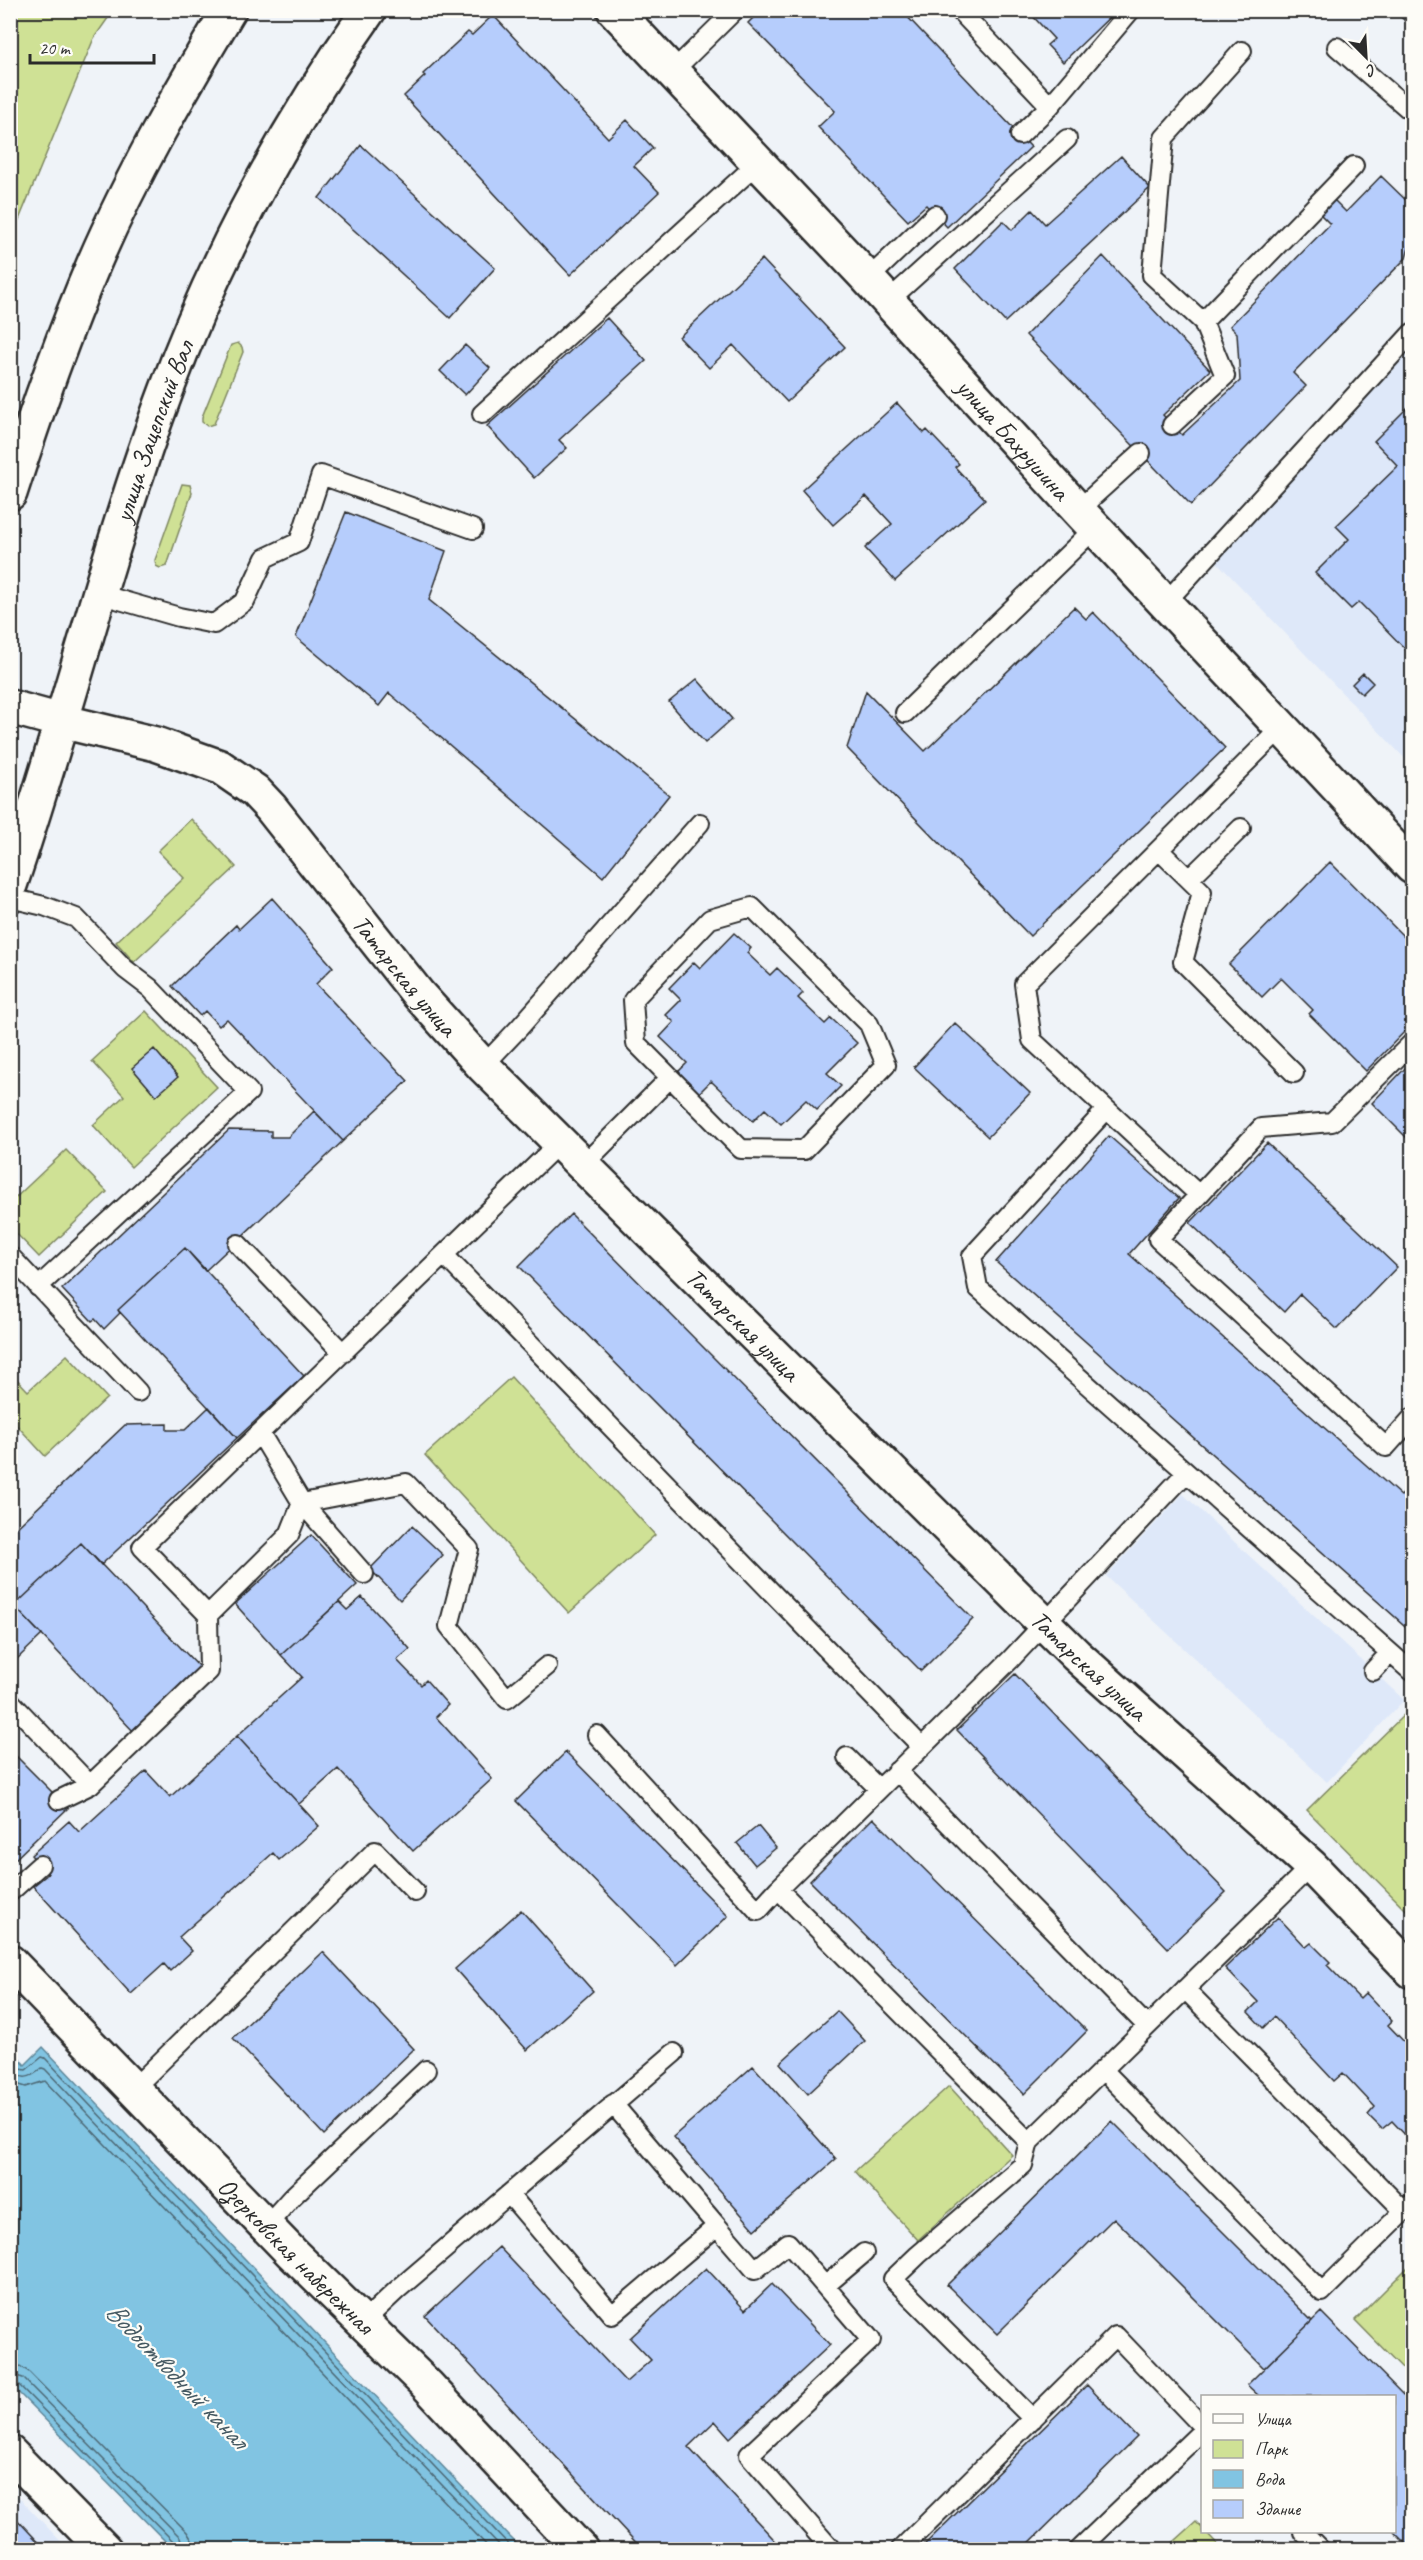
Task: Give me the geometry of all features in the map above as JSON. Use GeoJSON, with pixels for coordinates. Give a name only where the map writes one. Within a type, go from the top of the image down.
{"type":"FeatureCollection","features":[{"type":"Feature","properties":{"kind":"street"},"geometry":{"type":"LineString","coordinates":[[10,493],[62,341],[95,261],[143,161],[184,86],[230,10]]}},
{"type":"Feature","properties":{"kind":"street","name":"улица Зацепский Вал"},"geometry":{"type":"LineString","coordinates":[[10,885],[36,810],[123,514],[167,388],[202,301],[282,143],[369,10]]}},
{"type":"Feature","properties":{"kind":"street","name":"улица Бахрушина"},"geometry":{"type":"LineString","coordinates":[[614,10],[759,162],[1087,519],[1413,867]]}},
{"type":"Feature","properties":{"kind":"street","name":"Татарская улица"},"geometry":{"type":"LineString","coordinates":[[10,707],[156,744],[220,767],[255,791],[271,808],[418,994],[483,1065],[1076,1655],[1311,1866],[1413,1971]]}},
{"type":"Feature","properties":{"kind":"street","name":"Озерковская набережная"},"geometry":{"type":"LineString","coordinates":[[10,1962],[266,2226],[427,2385],[580,2550]]}},
{"type":"Feature","properties":{"kind":"street"},"geometry":{"type":"LineString","coordinates":[[10,2453],[105,2550]]}},
{"type":"Feature","properties":{"kind":"lane"},"geometry":{"type":"LineString","coordinates":[[673,71],[735,10]]}},
{"type":"Feature","properties":{"kind":"lane"},"geometry":{"type":"LineString","coordinates":[[959,10],[1050,106]]}},
{"type":"Feature","properties":{"kind":"lane"},"geometry":{"type":"LineString","coordinates":[[1020,135],[1050,106],[1131,10]]}},
{"type":"Feature","properties":{"kind":"lane"},"geometry":{"type":"LineString","coordinates":[[1337,47],[1413,112]]}},
{"type":"Feature","properties":{"kind":"lane"},"geometry":{"type":"LineString","coordinates":[[1172,425],[1225,375],[1203,322],[1152,275],[1164,138],[1242,51]]}},
{"type":"Feature","properties":{"kind":"lane"},"geometry":{"type":"LineString","coordinates":[[878,290],[1067,139]]}},
{"type":"Feature","properties":{"kind":"lane"},"geometry":{"type":"LineString","coordinates":[[482,414],[759,162]]}},
{"type":"Feature","properties":{"kind":"lane"},"geometry":{"type":"LineString","coordinates":[[1203,322],[1354,166]]}},
{"type":"Feature","properties":{"kind":"lane"},"geometry":{"type":"LineString","coordinates":[[878,290],[935,215]]}},
{"type":"Feature","properties":{"kind":"lane"},"geometry":{"type":"LineString","coordinates":[[1165,603],[1413,333]]}},
{"type":"Feature","properties":{"kind":"lane"},"geometry":{"type":"LineString","coordinates":[[905,713],[1087,519],[1141,453]]}},
{"type":"Feature","properties":{"kind":"lane"},"geometry":{"type":"LineString","coordinates":[[99,594],[179,617],[214,624],[245,601],[265,558],[299,542],[321,475],[473,529]]}},
{"type":"Feature","properties":{"kind":"lane"},"geometry":{"type":"LineString","coordinates":[[1199,1194],[1032,1040],[1024,984],[1282,727]]}},
{"type":"Feature","properties":{"kind":"lane"},"geometry":{"type":"LineString","coordinates":[[483,1065],[519,1028],[700,823]]}},
{"type":"Feature","properties":{"kind":"lane"},"geometry":{"type":"LineString","coordinates":[[1189,879],[1241,828]]}},
{"type":"Feature","properties":{"kind":"lane"},"geometry":{"type":"LineString","coordinates":[[1159,850],[1202,892],[1183,962],[1294,1073]]}},
{"type":"Feature","properties":{"kind":"lane"},"geometry":{"type":"LineString","coordinates":[[10,898],[44,906],[76,918],[126,969],[150,988],[249,1092],[38,1287]]}},
{"type":"Feature","properties":{"kind":"lane"},"geometry":{"type":"LineString","coordinates":[[752,908],[868,1024],[886,1065],[804,1150],[741,1149],[670,1078],[636,1043],[633,1000],[710,919],[752,908]]}},
{"type":"Feature","properties":{"kind":"lane"},"geometry":{"type":"LineString","coordinates":[[1413,1043],[1332,1122],[1261,1128],[1158,1239],[1386,1447],[1413,1418]]}},
{"type":"Feature","properties":{"kind":"lane"},"geometry":{"type":"LineString","coordinates":[[583,1165],[670,1078]]}},
{"type":"Feature","properties":{"kind":"lane"},"geometry":{"type":"LineString","coordinates":[[1106,1110],[972,1256],[978,1288],[1389,1654],[1413,1672]]}},
{"type":"Feature","properties":{"kind":"lane"},"geometry":{"type":"LineString","coordinates":[[59,1800],[90,1785],[209,1671],[208,1615],[142,1547],[560,1142]]}},
{"type":"Feature","properties":{"kind":"lane"},"geometry":{"type":"LineString","coordinates":[[238,1244],[343,1353]]}},
{"type":"Feature","properties":{"kind":"lane"},"geometry":{"type":"LineString","coordinates":[[444,1255],[922,1747]]}},
{"type":"Feature","properties":{"kind":"lane"},"geometry":{"type":"LineString","coordinates":[[10,1256],[138,1392]]}},
{"type":"Feature","properties":{"kind":"lane"},"geometry":{"type":"LineString","coordinates":[[260,1433],[302,1503],[364,1574]]}},
{"type":"Feature","properties":{"kind":"lane"},"geometry":{"type":"LineString","coordinates":[[597,1735],[758,1911],[1140,1531],[1186,1473]]}},
{"type":"Feature","properties":{"kind":"lane"},"geometry":{"type":"LineString","coordinates":[[302,1503],[406,1483],[469,1549],[449,1626],[507,1699],[547,1666]]}},
{"type":"Feature","properties":{"kind":"lane"},"geometry":{"type":"LineString","coordinates":[[208,1615],[289,1535],[302,1503]]}},
{"type":"Feature","properties":{"kind":"lane"},"geometry":{"type":"LineString","coordinates":[[1373,1671],[1389,1654]]}},
{"type":"Feature","properties":{"kind":"lane"},"geometry":{"type":"LineString","coordinates":[[10,1701],[90,1785]]}},
{"type":"Feature","properties":{"kind":"lane"},"geometry":{"type":"LineString","coordinates":[[847,1757],[879,1790]]}},
{"type":"Feature","properties":{"kind":"lane"},"geometry":{"type":"LineString","coordinates":[[897,1772],[1147,2026]]}},
{"type":"Feature","properties":{"kind":"lane"},"geometry":{"type":"LineString","coordinates":[[133,2089],[375,1851],[415,1892]]}},
{"type":"Feature","properties":{"kind":"lane"},"geometry":{"type":"LineString","coordinates":[[10,1892],[40,1865]]}},
{"type":"Feature","properties":{"kind":"lane"},"geometry":{"type":"LineString","coordinates":[[1033,2419],[893,2279],[1023,2165],[1029,2142],[1311,1866]]}},
{"type":"Feature","properties":{"kind":"lane"},"geometry":{"type":"LineString","coordinates":[[778,1889],[1029,2142]]}},
{"type":"Feature","properties":{"kind":"lane"},"geometry":{"type":"LineString","coordinates":[[1103,2070],[1322,2292],[1408,2207],[1185,1989]]}},
{"type":"Feature","properties":{"kind":"lane"},"geometry":{"type":"LineString","coordinates":[[362,2323],[674,2053]]}},
{"type":"Feature","properties":{"kind":"lane"},"geometry":{"type":"LineString","coordinates":[[266,2226],[292,2197],[426,2070]]}},
{"type":"Feature","properties":{"kind":"lane"},"geometry":{"type":"LineString","coordinates":[[613,2104],[755,2270],[788,2243],[871,2340],[749,2455],[832,2550]]}},
{"type":"Feature","properties":{"kind":"lane"},"geometry":{"type":"LineString","coordinates":[[509,2194],[612,2315],[717,2226]]}},
{"type":"Feature","properties":{"kind":"lane"},"geometry":{"type":"LineString","coordinates":[[825,2286],[864,2253]]}},
{"type":"Feature","properties":{"kind":"lane"},"geometry":{"type":"LineString","coordinates":[[900,2550],[1116,2336],[1201,2427]]}},
{"type":"Feature","properties":{"kind":"lane"},"geometry":{"type":"LineString","coordinates":[[1078,2550],[1201,2431]]}},
{"type":"Feature","properties":{"kind":"lane"},"geometry":{"type":"LineString","coordinates":[[1304,2533],[1321,2550]]}},
{"type":"Feature","properties":{"kind":"shaded area"},"geometry":{"type":"Polygon","coordinates":[[[1412,347],[1412,766],[1217,562],[1412,347]]]}},
{"type":"Feature","properties":{"kind":"shaded area"},"geometry":{"type":"Polygon","coordinates":[[[1183,1494],[1404,1700],[1327,1782],[1106,1576],[1183,1494]]]}},
{"type":"Feature","properties":{"kind":"shaded area"},"geometry":{"type":"Polygon","coordinates":[[[11,2489],[68,2549],[11,2549],[11,2489]]]}},
{"type":"Feature","properties":{"kind":"green space"},"geometry":{"type":"Polygon","coordinates":[[[11,10],[113,11],[94,38],[11,239],[11,10]]]}},
{"type":"Feature","properties":{"kind":"green space"},"geometry":{"type":"Polygon","coordinates":[[[238,343],[243,352],[214,424],[207,426],[202,422],[202,417],[231,345],[238,343]]]}},
{"type":"Feature","properties":{"kind":"green space"},"geometry":{"type":"Polygon","coordinates":[[[182,484],[190,485],[192,493],[167,566],[160,568],[156,566],[155,560],[182,484]]]}},
{"type":"Feature","properties":{"kind":"green space"},"geometry":{"type":"Polygon","coordinates":[[[191,819],[236,867],[134,962],[116,942],[184,878],[158,851],[191,819]]]}},
{"type":"Feature","properties":{"kind":"green space"},"geometry":{"type":"Polygon","coordinates":[[[146,1011],[217,1087],[131,1167],[93,1125],[124,1096],[92,1061],[146,1011]]]}},
{"type":"Feature","properties":{"kind":"green space"},"geometry":{"type":"Polygon","coordinates":[[[66,1150],[107,1192],[39,1257],[11,1228],[11,1202],[66,1150]]]}},
{"type":"Feature","properties":{"kind":"green space"},"geometry":{"type":"Polygon","coordinates":[[[67,1355],[107,1398],[45,1456],[11,1419],[11,1373],[28,1391],[67,1355]]]}},
{"type":"Feature","properties":{"kind":"green space"},"geometry":{"type":"Polygon","coordinates":[[[511,1377],[655,1535],[569,1613],[425,1455],[511,1377]]]}},
{"type":"Feature","properties":{"kind":"green space"},"geometry":{"type":"Polygon","coordinates":[[[1412,1707],[1412,1916],[1307,1810],[1412,1707]]]}},
{"type":"Feature","properties":{"kind":"green space"},"geometry":{"type":"Polygon","coordinates":[[[949,2086],[1012,2155],[918,2240],[855,2171],[949,2086]]]}},
{"type":"Feature","properties":{"kind":"green space"},"geometry":{"type":"Polygon","coordinates":[[[1412,2263],[1412,2378],[1355,2320],[1412,2263]]]}},
{"type":"Feature","properties":{"kind":"green space"},"geometry":{"type":"Polygon","coordinates":[[[1196,2522],[1201,2527],[1201,2533],[1207,2533],[1222,2549],[1166,2549],[1196,2522]]]}},
{"type":"Feature","properties":{"kind":"water","name":"Водоотводный канал"},"geometry":{"type":"Polygon","coordinates":[[[43,2047],[522,2549],[173,2549],[11,2385],[11,2050],[25,2065],[43,2047]]]}},
{"type":"Feature","properties":{"kind":"building"},"geometry":{"type":"Polygon","coordinates":[[[761,10],[901,10],[1031,147],[947,227],[926,205],[908,221],[818,127],[835,111],[748,23],[761,10]]]}},
{"type":"Feature","properties":{"kind":"building"},"geometry":{"type":"Polygon","coordinates":[[[1027,10],[1117,10],[1063,62],[1047,45],[1054,39],[1027,10]]]}},
{"type":"Feature","properties":{"kind":"building"},"geometry":{"type":"Polygon","coordinates":[[[1393,10],[1412,10],[1412,27],[1393,10]]]}},
{"type":"Feature","properties":{"kind":"building"},"geometry":{"type":"Polygon","coordinates":[[[493,15],[608,138],[627,120],[653,148],[634,166],[659,192],[570,275],[404,96],[425,76],[423,74],[468,32],[472,35],[493,15]]]}},
{"type":"Feature","properties":{"kind":"building"},"geometry":{"type":"Polygon","coordinates":[[[361,145],[495,268],[450,318],[319,198],[361,145]]]}},
{"type":"Feature","properties":{"kind":"building"},"geometry":{"type":"Polygon","coordinates":[[[1121,156],[1150,188],[1005,322],[955,269],[1003,221],[1012,230],[1032,210],[1045,224],[1121,156]]]}},
{"type":"Feature","properties":{"kind":"building"},"geometry":{"type":"Polygon","coordinates":[[[1381,176],[1412,206],[1412,237],[1406,258],[1293,373],[1306,386],[1191,505],[1026,335],[1103,256],[1210,370],[1163,415],[1182,435],[1240,381],[1237,333],[1230,326],[1330,224],[1316,210],[1330,196],[1346,212],[1381,176]]]}},
{"type":"Feature","properties":{"kind":"building"},"geometry":{"type":"Polygon","coordinates":[[[762,259],[845,347],[787,402],[733,345],[709,368],[679,337],[762,259]]]}},
{"type":"Feature","properties":{"kind":"building"},"geometry":{"type":"Polygon","coordinates":[[[607,318],[646,361],[559,440],[567,448],[534,478],[487,426],[607,318]]]}},
{"type":"Feature","properties":{"kind":"building"},"geometry":{"type":"Polygon","coordinates":[[[465,345],[490,368],[465,395],[440,371],[465,345]]]}},
{"type":"Feature","properties":{"kind":"building"},"geometry":{"type":"Polygon","coordinates":[[[897,403],[924,433],[927,430],[959,464],[955,467],[985,499],[895,581],[865,548],[892,524],[866,496],[833,525],[802,490],[897,403]]]}},
{"type":"Feature","properties":{"kind":"building"},"geometry":{"type":"Polygon","coordinates":[[[1412,403],[1412,656],[1359,602],[1351,609],[1315,573],[1349,539],[1336,526],[1398,466],[1374,441],[1412,403]]]}},
{"type":"Feature","properties":{"kind":"building"},"geometry":{"type":"Polygon","coordinates":[[[346,512],[446,551],[429,600],[669,795],[603,877],[389,693],[379,706],[296,637],[346,512]]]}},
{"type":"Feature","properties":{"kind":"building"},"geometry":{"type":"Polygon","coordinates":[[[1074,607],[1086,619],[1093,612],[1225,748],[1030,936],[847,748],[866,691],[925,751],[1074,607]]]}},
{"type":"Feature","properties":{"kind":"building"},"geometry":{"type":"Polygon","coordinates":[[[1363,673],[1373,683],[1362,694],[1352,684],[1363,673]]]}},
{"type":"Feature","properties":{"kind":"building"},"geometry":{"type":"Polygon","coordinates":[[[697,679],[732,719],[705,743],[669,702],[697,679]]]}},
{"type":"Feature","properties":{"kind":"building"},"geometry":{"type":"Polygon","coordinates":[[[1330,862],[1412,945],[1412,1024],[1366,1071],[1309,1014],[1313,1010],[1281,978],[1262,997],[1229,964],[1330,862]]]}},
{"type":"Feature","properties":{"kind":"building"},"geometry":{"type":"Polygon","coordinates":[[[272,898],[333,967],[316,984],[408,1081],[343,1141],[227,1019],[219,1026],[205,1011],[200,1016],[172,986],[236,925],[239,929],[272,898]]]}},
{"type":"Feature","properties":{"kind":"building"},"geometry":{"type":"Polygon","coordinates":[[[734,933],[751,948],[747,953],[770,975],[777,968],[803,993],[798,998],[825,1024],[831,1018],[857,1043],[827,1073],[841,1086],[817,1110],[806,1100],[781,1124],[765,1109],[753,1121],[711,1081],[697,1095],[676,1074],[687,1063],[660,1037],[674,1022],[666,1015],[681,1000],[669,988],[694,962],[700,968],[734,933]]]}},
{"type":"Feature","properties":{"kind":"building"},"geometry":{"type":"Polygon","coordinates":[[[955,1023],[1030,1093],[988,1137],[914,1067],[955,1023]]]}},
{"type":"Feature","properties":{"kind":"building"},"geometry":{"type":"Polygon","coordinates":[[[154,1049],[178,1077],[156,1096],[132,1068],[154,1049]]]}},
{"type":"Feature","properties":{"kind":"building"},"geometry":{"type":"Polygon","coordinates":[[[1412,1061],[1412,1143],[1372,1103],[1412,1061]]]}},
{"type":"Feature","properties":{"kind":"building"},"geometry":{"type":"Polygon","coordinates":[[[314,1111],[343,1141],[205,1271],[185,1248],[118,1310],[120,1313],[104,1329],[95,1319],[92,1321],[62,1289],[229,1130],[271,1131],[271,1137],[288,1137],[314,1111]]]}},
{"type":"Feature","properties":{"kind":"building"},"geometry":{"type":"Polygon","coordinates":[[[1109,1136],[1179,1198],[1129,1254],[1401,1496],[1412,1484],[1412,1632],[996,1262],[1109,1136]]]}},
{"type":"Feature","properties":{"kind":"building"},"geometry":{"type":"Polygon","coordinates":[[[1267,1143],[1397,1267],[1337,1329],[1300,1294],[1284,1312],[1190,1223],[1267,1143]]]}},
{"type":"Feature","properties":{"kind":"building"},"geometry":{"type":"Polygon","coordinates":[[[571,1214],[973,1619],[921,1671],[519,1266],[571,1214]]]}},
{"type":"Feature","properties":{"kind":"building"},"geometry":{"type":"Polygon","coordinates":[[[185,1248],[304,1376],[237,1438],[118,1310],[185,1248]]]}},
{"type":"Feature","properties":{"kind":"building"},"geometry":{"type":"Polygon","coordinates":[[[209,1407],[237,1438],[101,1565],[81,1543],[14,1606],[42,1635],[17,1659],[10,1651],[10,1534],[125,1425],[167,1424],[167,1430],[185,1430],[209,1407]]]}},
{"type":"Feature","properties":{"kind":"building"},"geometry":{"type":"Polygon","coordinates":[[[412,1526],[443,1555],[400,1600],[370,1569],[412,1526]]]}},
{"type":"Feature","properties":{"kind":"building"},"geometry":{"type":"Polygon","coordinates":[[[311,1535],[357,1585],[281,1655],[235,1604],[311,1535]]]}},
{"type":"Feature","properties":{"kind":"building"},"geometry":{"type":"Polygon","coordinates":[[[81,1543],[201,1669],[134,1732],[14,1606],[81,1543]]]}},
{"type":"Feature","properties":{"kind":"building"},"geometry":{"type":"Polygon","coordinates":[[[362,1597],[410,1649],[397,1660],[421,1685],[426,1680],[448,1705],[436,1717],[492,1779],[413,1851],[338,1769],[299,1804],[237,1736],[302,1677],[281,1655],[339,1602],[347,1610],[362,1597]]]}},
{"type":"Feature","properties":{"kind":"building"},"geometry":{"type":"Polygon","coordinates":[[[1015,1674],[1226,1892],[1168,1948],[957,1730],[1015,1674]]]}},
{"type":"Feature","properties":{"kind":"building"},"geometry":{"type":"Polygon","coordinates":[[[237,1736],[319,1826],[279,1860],[273,1853],[179,1937],[192,1951],[170,1971],[164,1964],[131,1994],[33,1886],[48,1874],[31,1855],[69,1821],[79,1832],[146,1771],[170,1797],[237,1736]]]}},
{"type":"Feature","properties":{"kind":"building"},"geometry":{"type":"Polygon","coordinates":[[[10,1750],[68,1808],[10,1864],[10,1750]]]}},
{"type":"Feature","properties":{"kind":"building"},"geometry":{"type":"Polygon","coordinates":[[[566,1752],[728,1916],[677,1965],[516,1801],[566,1752]]]}},
{"type":"Feature","properties":{"kind":"building"},"geometry":{"type":"Polygon","coordinates":[[[873,1818],[1087,2031],[1024,2094],[810,1881],[873,1818]]]}},
{"type":"Feature","properties":{"kind":"building"},"geometry":{"type":"Polygon","coordinates":[[[758,1826],[776,1848],[755,1865],[737,1843],[758,1826]]]}},
{"type":"Feature","properties":{"kind":"building"},"geometry":{"type":"Polygon","coordinates":[[[521,1910],[593,1991],[527,2050],[455,1969],[521,1910]]]}},
{"type":"Feature","properties":{"kind":"building"},"geometry":{"type":"Polygon","coordinates":[[[1278,1917],[1306,1947],[1311,1943],[1330,1962],[1327,1965],[1360,1999],[1366,1993],[1392,2021],[1388,2025],[1412,2050],[1412,2142],[1392,2121],[1382,2129],[1368,2115],[1375,2107],[1343,2073],[1334,2081],[1274,2017],[1263,2028],[1248,2012],[1258,2002],[1225,1968],[1278,1917]]]}},
{"type":"Feature","properties":{"kind":"building"},"geometry":{"type":"Polygon","coordinates":[[[323,1952],[414,2049],[324,2135],[233,2038],[323,1952]]]}},
{"type":"Feature","properties":{"kind":"building"},"geometry":{"type":"Polygon","coordinates":[[[837,2011],[865,2041],[808,2094],[780,2063],[837,2011]]]}},
{"type":"Feature","properties":{"kind":"building"},"geometry":{"type":"Polygon","coordinates":[[[753,2066],[836,2159],[755,2230],[673,2137],[753,2066]]]}},
{"type":"Feature","properties":{"kind":"building"},"geometry":{"type":"Polygon","coordinates":[[[1112,2121],[1312,2321],[1264,2368],[1114,2218],[997,2334],[947,2285],[1112,2121]]]}},
{"type":"Feature","properties":{"kind":"building"},"geometry":{"type":"Polygon","coordinates":[[[499,2247],[626,2382],[651,2360],[630,2338],[706,2268],[745,2310],[772,2284],[830,2345],[730,2438],[715,2421],[688,2447],[784,2550],[643,2550],[425,2316],[499,2247]]]}},
{"type":"Feature","properties":{"kind":"building"},"geometry":{"type":"Polygon","coordinates":[[[1321,2312],[1412,2404],[1412,2550],[1395,2533],[1396,2395],[1258,2395],[1247,2385],[1321,2312]]]}},
{"type":"Feature","properties":{"kind":"building"},"geometry":{"type":"Polygon","coordinates":[[[1087,2385],[1137,2437],[1022,2550],[919,2550],[1087,2385]]]}},
{"type":"Feature","properties":{"kind":"building"},"geometry":{"type":"Polygon","coordinates":[[[10,2512],[46,2550],[10,2550],[10,2512]]]}}]}
